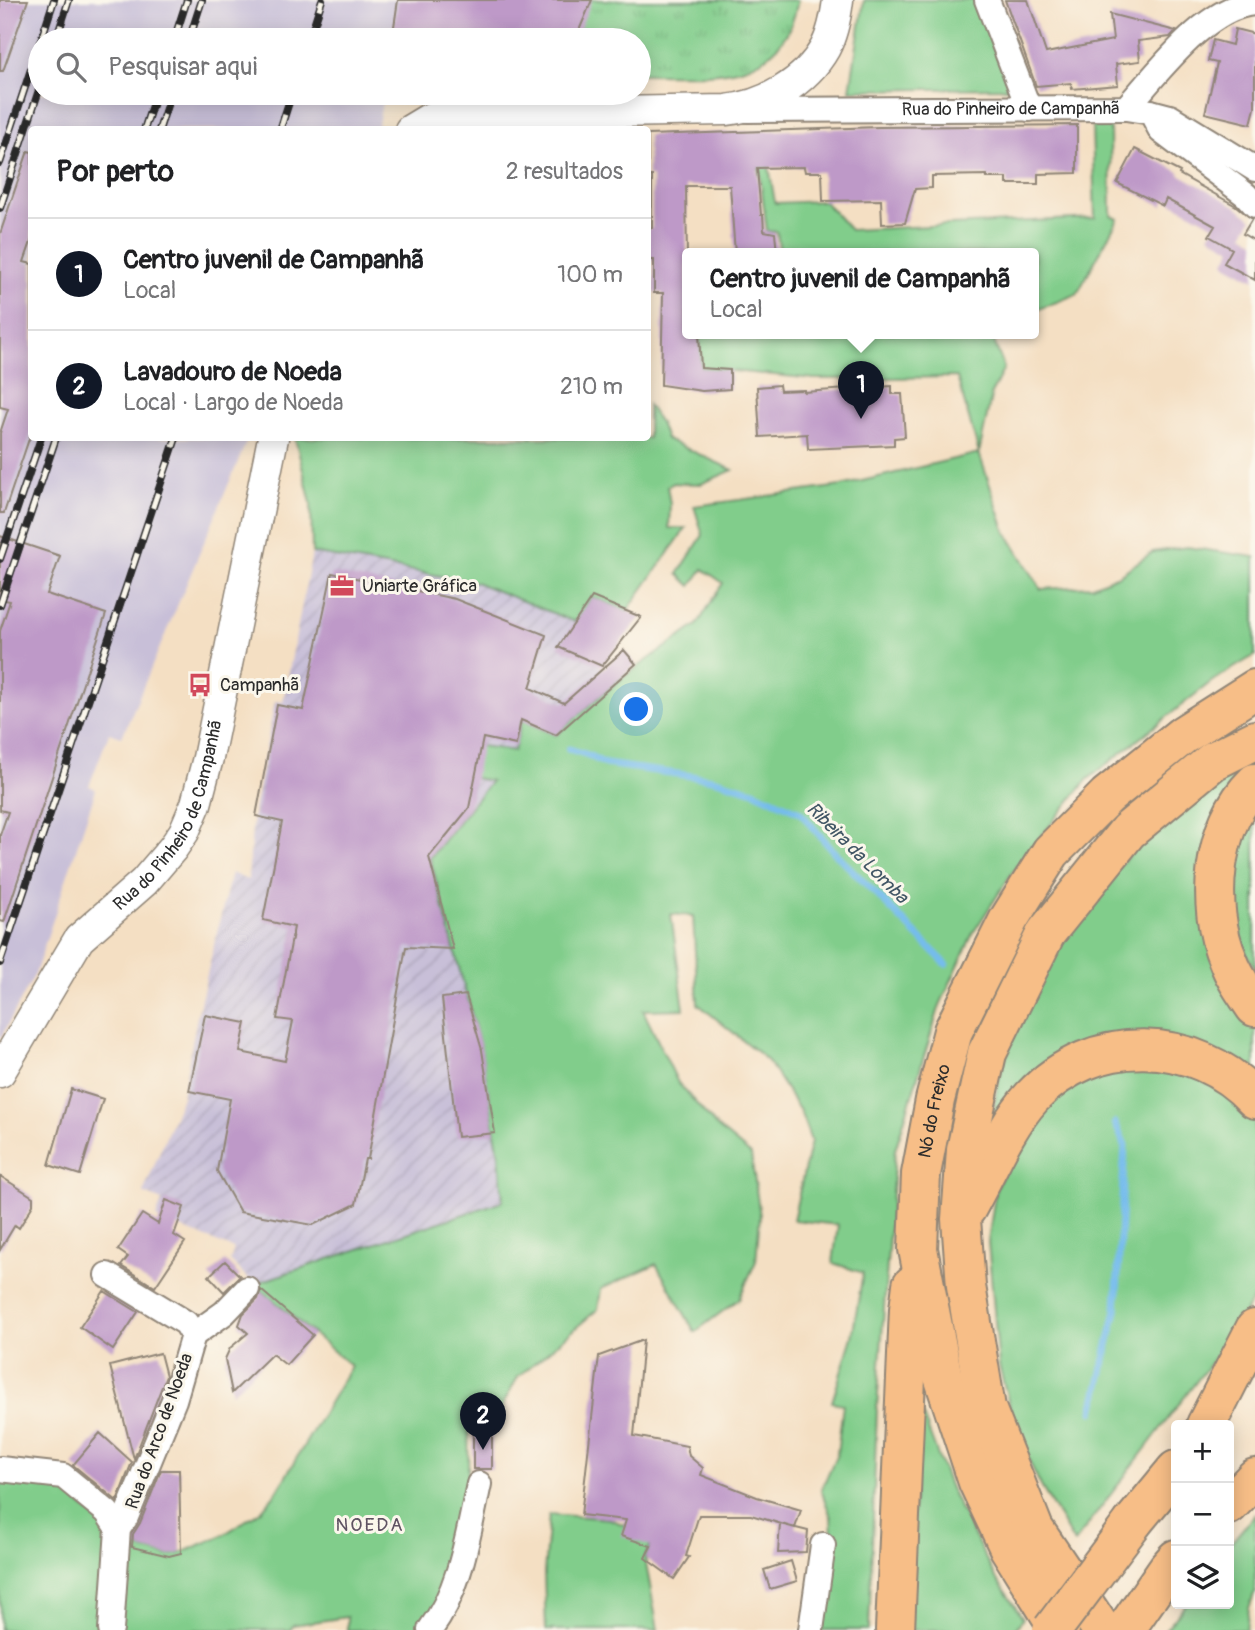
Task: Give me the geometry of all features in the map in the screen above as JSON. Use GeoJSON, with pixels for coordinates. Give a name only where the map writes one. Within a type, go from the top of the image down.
{"type":"FeatureCollection","features":[{"type":"Feature","properties":{"kind":"highway","name":"Nó do Freixo"},"geometry":{"type":"LineString","coordinates":[[1060,1630],[1009,1548],[978,1482],[942,1373],[918,1249],[921,1174],[935,1100],[953,1031],[1009,919],[1051,852],[1107,796],[1182,735],[1255,689]]}},
{"type":"Feature","properties":{"kind":"highway","name":"Nó do Freixo"},"geometry":{"type":"LineString","coordinates":[[1102,1630],[1034,1529],[986,1408],[966,1286],[961,1219],[966,1150],[987,1053],[1046,933],[1128,831],[1213,761],[1255,740]]}},
{"type":"Feature","properties":{"kind":"highway"},"geometry":{"type":"LineString","coordinates":[[1255,783],[1248,789],[1232,817],[1219,850],[1214,891],[1227,959],[1255,1007]]}},
{"type":"Feature","properties":{"kind":"highway"},"geometry":{"type":"LineString","coordinates":[[961,1219],[1013,1122],[1031,1098],[1057,1075],[1088,1060],[1118,1051],[1147,1048],[1198,1059],[1223,1070],[1255,1099]]}},
{"type":"Feature","properties":{"kind":"highway"},"geometry":{"type":"LineString","coordinates":[[895,1630],[909,1309],[918,1249]]}},
{"type":"Feature","properties":{"kind":"highway"},"geometry":{"type":"LineString","coordinates":[[1209,1420],[1255,1329]]}},
{"type":"Feature","properties":{"kind":"highway"},"geometry":{"type":"LineString","coordinates":[[1223,1420],[1255,1389]]}},
{"type":"Feature","properties":{"kind":"highway"},"geometry":{"type":"LineString","coordinates":[[1052,1630],[1171,1476]]}},
{"type":"Feature","properties":{"kind":"highway"},"geometry":{"type":"LineString","coordinates":[[1234,1500],[1255,1478]]}},
{"type":"Feature","properties":{"kind":"highway"},"geometry":{"type":"LineString","coordinates":[[1125,1630],[1171,1565]]}},
{"type":"Feature","properties":{"kind":"street","name":"Rua do Pinheiro de Campanhã"},"geometry":{"type":"LineString","coordinates":[[726,110],[755,105],[805,74],[826,45],[838,0]]}},
{"type":"Feature","properties":{"kind":"street"},"geometry":{"type":"LineString","coordinates":[[987,0],[1030,109]]}},
{"type":"Feature","properties":{"kind":"street","name":"Rua do Pinheiro de Campanhã"},"geometry":{"type":"LineString","coordinates":[[417,126],[430,118],[451,114],[1126,108],[1197,31],[1233,8],[1255,3]]}},
{"type":"Feature","properties":{"kind":"street"},"geometry":{"type":"LineString","coordinates":[[1126,108],[1170,117],[1255,169]]}},
{"type":"Feature","properties":{"kind":"street"},"geometry":{"type":"LineString","coordinates":[[1151,112],[1161,131],[1255,205]]}},
{"type":"Feature","properties":{"kind":"street","name":"Rua do Pinheiro de Campanhã"},"geometry":{"type":"LineString","coordinates":[[0,1072],[73,947],[92,925],[152,874],[173,848],[192,814],[208,758],[272,441]]}},
{"type":"Feature","properties":{"kind":"street","name":"Rua do Arco de Noeda"},"geometry":{"type":"LineString","coordinates":[[107,1275],[186,1323],[193,1335],[174,1400],[126,1517],[118,1529],[111,1630]]}},
{"type":"Feature","properties":{"kind":"street"},"geometry":{"type":"LineString","coordinates":[[193,1335],[224,1313],[247,1289]]}},
{"type":"Feature","properties":{"kind":"street"},"geometry":{"type":"LineString","coordinates":[[0,1469],[63,1476],[107,1512],[118,1529]]}},
{"type":"Feature","properties":{"kind":"street"},"geometry":{"type":"LineString","coordinates":[[430,1630],[445,1608],[455,1584],[479,1484]]}},
{"type":"Feature","properties":{"kind":"street"},"geometry":{"type":"LineString","coordinates":[[811,1630],[823,1545]]}},
{"type":"Feature","properties":{"kind":"shaded area"},"geometry":{"type":"Polygon","coordinates":[[[0,0],[398,0],[394,28],[28,28],[28,105],[382,105],[378,126],[28,126],[28,441],[247,441],[122,737],[109,733],[89,786],[96,789],[35,974],[0,1039],[0,0]]]}},
{"type":"Feature","properties":{"kind":"shaded area"},"geometry":{"type":"Polygon","coordinates":[[[312,553],[475,582],[609,635],[593,658],[615,683],[556,735],[522,721],[514,751],[430,858],[481,1050],[499,1155],[503,1201],[254,1284],[230,1261],[234,1249],[156,1218],[162,1201],[143,1193],[182,1097],[197,1017],[231,873],[248,880],[253,816],[275,701],[283,702],[312,553]]]}},
{"type":"Feature","properties":{"kind":"green space"},"geometry":{"type":"Polygon","coordinates":[[[464,0],[798,0],[789,28],[776,49],[759,62],[738,70],[715,73],[651,74],[651,28],[452,28],[464,0]]]}},
{"type":"Feature","properties":{"kind":"green space"},"geometry":{"type":"Polygon","coordinates":[[[864,0],[976,0],[1009,88],[850,90],[864,0]]]}},
{"type":"Feature","properties":{"kind":"green space"},"geometry":{"type":"Polygon","coordinates":[[[1092,126],[1110,127],[1111,215],[1118,219],[1077,294],[1039,309],[1039,248],[779,248],[777,232],[767,231],[755,137],[764,136],[775,203],[824,201],[850,230],[1095,218],[1092,126]]]}},
{"type":"Feature","properties":{"kind":"green space"},"geometry":{"type":"Polygon","coordinates":[[[699,339],[993,339],[1004,368],[992,392],[979,453],[957,377],[815,379],[701,368],[699,339]]]}},
{"type":"Feature","properties":{"kind":"green space"},"geometry":{"type":"Polygon","coordinates":[[[651,410],[666,439],[733,470],[701,484],[674,483],[667,486],[670,504],[669,528],[686,528],[627,611],[592,597],[575,622],[475,582],[312,553],[311,503],[296,441],[651,441],[651,410]]]}},
{"type":"Feature","properties":{"kind":"green space"},"geometry":{"type":"Polygon","coordinates":[[[979,453],[1005,530],[1041,589],[1092,586],[1119,575],[1153,552],[1187,547],[1255,557],[1255,655],[1211,682],[1087,780],[1016,867],[973,933],[940,1005],[895,1150],[877,1408],[869,1630],[822,1630],[832,1536],[831,1517],[821,1490],[837,1454],[843,1404],[832,1402],[852,1337],[863,1273],[833,1263],[838,1225],[793,1220],[811,1141],[800,1111],[767,1060],[698,1004],[693,916],[671,914],[684,1009],[643,1010],[678,1083],[716,1126],[751,1155],[760,1216],[756,1261],[739,1299],[695,1332],[656,1264],[601,1289],[598,1309],[518,1377],[504,1402],[498,1424],[469,1424],[468,1475],[458,1537],[444,1595],[419,1630],[347,1630],[347,1617],[293,1625],[290,1630],[117,1630],[126,1545],[168,1556],[181,1553],[223,1535],[262,1510],[276,1493],[351,1366],[254,1284],[503,1201],[499,1155],[481,1050],[430,858],[491,781],[474,778],[454,742],[514,751],[522,720],[556,735],[615,683],[697,625],[723,583],[703,569],[691,586],[678,574],[703,535],[694,506],[841,486],[979,453]]]}},
{"type":"Feature","properties":{"kind":"green space"},"geometry":{"type":"Polygon","coordinates":[[[1248,764],[1227,790],[1234,1002],[1255,1027],[1255,1080],[1151,1036],[991,1125],[999,1077],[1016,1028],[1042,971],[1098,889],[1179,801],[1248,764]]]}},
{"type":"Feature","properties":{"kind":"green space"},"geometry":{"type":"Polygon","coordinates":[[[1255,804],[1255,968],[1243,948],[1231,905],[1228,860],[1255,804]]]}},
{"type":"Feature","properties":{"kind":"green space"},"geometry":{"type":"Polygon","coordinates":[[[1107,1066],[1180,1068],[1238,1101],[1255,1122],[1255,1296],[1224,1345],[1074,1543],[1041,1486],[1018,1438],[999,1366],[988,1242],[996,1187],[1047,1099],[1107,1066]]]}},
{"type":"Feature","properties":{"kind":"green space"},"geometry":{"type":"Polygon","coordinates":[[[922,1413],[950,1488],[994,1575],[1023,1618],[1015,1630],[902,1630],[922,1413]]]}},
{"type":"Feature","properties":{"kind":"green space"},"geometry":{"type":"Polygon","coordinates":[[[0,1476],[56,1484],[96,1518],[112,1537],[102,1630],[0,1630],[0,1476]]]}},
{"type":"Feature","properties":{"kind":"green space"},"geometry":{"type":"Polygon","coordinates":[[[549,1514],[610,1519],[654,1537],[645,1558],[658,1630],[546,1630],[544,1573],[549,1514]]]}},
{"type":"Feature","properties":{"kind":"green space"},"geometry":{"type":"Polygon","coordinates":[[[1255,1514],[1255,1591],[1246,1630],[1165,1630],[1182,1609],[1234,1609],[1234,1539],[1255,1514]]]}},
{"type":"Feature","properties":{"kind":"building"},"geometry":{"type":"Polygon","coordinates":[[[0,0],[28,0],[3,71],[0,71],[0,0]]]}},
{"type":"Feature","properties":{"kind":"building"},"geometry":{"type":"Polygon","coordinates":[[[398,0],[592,0],[580,28],[394,28],[398,0]]]}},
{"type":"Feature","properties":{"kind":"building"},"geometry":{"type":"Polygon","coordinates":[[[1005,0],[1028,0],[1046,53],[1113,40],[1110,14],[1176,31],[1170,37],[1138,41],[1140,61],[1116,64],[1118,85],[1072,89],[1071,83],[1036,86],[1005,0]]]}},
{"type":"Feature","properties":{"kind":"building"},"geometry":{"type":"Polygon","coordinates":[[[1235,29],[1255,34],[1255,108],[1251,124],[1205,113],[1217,63],[1208,61],[1213,40],[1232,45],[1235,29]]]}},
{"type":"Feature","properties":{"kind":"building"},"geometry":{"type":"Polygon","coordinates":[[[1077,125],[1077,173],[1038,174],[1038,184],[1007,184],[1007,178],[987,178],[987,175],[932,176],[932,188],[915,189],[905,223],[882,224],[881,200],[823,201],[822,172],[805,172],[804,167],[757,168],[764,231],[775,233],[776,248],[735,248],[730,186],[686,186],[687,248],[682,248],[682,339],[699,339],[701,368],[730,370],[730,389],[702,391],[661,385],[663,293],[654,293],[654,260],[651,260],[651,135],[879,127],[1077,125]]]}},
{"type":"Feature","properties":{"kind":"building"},"geometry":{"type":"Polygon","coordinates":[[[1135,149],[1180,172],[1179,174],[1236,206],[1252,219],[1243,234],[1255,241],[1255,280],[1224,263],[1232,249],[1209,236],[1215,226],[1166,199],[1163,206],[1117,183],[1135,149]]]}},
{"type":"Feature","properties":{"kind":"building"},"geometry":{"type":"Polygon","coordinates":[[[28,151],[28,250],[24,262],[28,263],[28,441],[4,513],[0,513],[0,433],[8,409],[0,407],[0,234],[28,151]]]}},
{"type":"Feature","properties":{"kind":"building"},"geometry":{"type":"Polygon","coordinates":[[[779,385],[780,391],[804,392],[892,386],[892,394],[902,394],[905,437],[894,438],[894,445],[808,449],[807,434],[760,437],[757,387],[779,385]]]}},
{"type":"Feature","properties":{"kind":"building"},"geometry":{"type":"Polygon","coordinates":[[[0,536],[60,556],[47,594],[106,614],[4,922],[0,921],[0,835],[8,812],[0,810],[0,631],[10,601],[0,599],[0,536]]]}},
{"type":"Feature","properties":{"kind":"building"},"geometry":{"type":"Polygon","coordinates":[[[332,573],[455,599],[546,635],[530,688],[564,703],[624,650],[636,664],[556,735],[521,720],[516,745],[483,738],[469,808],[429,857],[453,949],[406,947],[368,1159],[365,1159],[356,1204],[313,1225],[240,1212],[217,1171],[230,1099],[189,1091],[205,1015],[246,1023],[240,1052],[285,1061],[293,1021],[277,1019],[294,927],[263,920],[282,822],[256,816],[277,705],[303,710],[332,573]]]}},
{"type":"Feature","properties":{"kind":"building"},"geometry":{"type":"Polygon","coordinates":[[[592,597],[641,617],[602,666],[558,647],[592,597]]]}},
{"type":"Feature","properties":{"kind":"building"},"geometry":{"type":"Polygon","coordinates":[[[466,995],[482,1050],[495,1133],[457,1137],[442,998],[466,995]]]}},
{"type":"Feature","properties":{"kind":"building"},"geometry":{"type":"Polygon","coordinates":[[[71,1089],[103,1099],[80,1175],[49,1165],[71,1089]]]}},
{"type":"Feature","properties":{"kind":"building"},"geometry":{"type":"Polygon","coordinates":[[[0,1176],[33,1197],[33,1205],[19,1228],[15,1225],[0,1250],[0,1176]]]}},
{"type":"Feature","properties":{"kind":"building"},"geometry":{"type":"Polygon","coordinates":[[[166,1200],[184,1207],[174,1235],[185,1242],[155,1287],[121,1266],[128,1257],[118,1250],[142,1214],[158,1224],[166,1200]]]}},
{"type":"Feature","properties":{"kind":"building"},"geometry":{"type":"Polygon","coordinates":[[[225,1261],[240,1276],[224,1292],[209,1276],[225,1261]]]}},
{"type":"Feature","properties":{"kind":"building"},"geometry":{"type":"Polygon","coordinates":[[[261,1290],[313,1335],[286,1365],[272,1354],[232,1393],[225,1359],[230,1348],[248,1333],[239,1325],[243,1314],[258,1299],[261,1290]]]}},
{"type":"Feature","properties":{"kind":"building"},"geometry":{"type":"Polygon","coordinates":[[[104,1291],[138,1312],[113,1350],[80,1327],[104,1291]]]}},
{"type":"Feature","properties":{"kind":"building"},"geometry":{"type":"Polygon","coordinates":[[[643,1340],[634,1436],[687,1446],[689,1456],[703,1468],[701,1475],[757,1497],[801,1510],[795,1528],[751,1515],[699,1515],[686,1556],[689,1557],[674,1579],[645,1558],[651,1546],[621,1536],[626,1520],[581,1515],[599,1356],[643,1340]]]}},
{"type":"Feature","properties":{"kind":"building"},"geometry":{"type":"Polygon","coordinates":[[[160,1353],[166,1376],[134,1459],[110,1366],[160,1353]]]}},
{"type":"Feature","properties":{"kind":"building"},"geometry":{"type":"Polygon","coordinates":[[[473,1432],[492,1432],[492,1469],[473,1469],[473,1432]]]}},
{"type":"Feature","properties":{"kind":"building"},"geometry":{"type":"Polygon","coordinates":[[[100,1433],[132,1462],[117,1501],[73,1465],[100,1433]]]}},
{"type":"Feature","properties":{"kind":"building"},"geometry":{"type":"Polygon","coordinates":[[[161,1470],[179,1470],[181,1553],[169,1556],[132,1547],[133,1534],[161,1470]]]}},
{"type":"Feature","properties":{"kind":"building"},"geometry":{"type":"Polygon","coordinates":[[[780,1524],[808,1531],[806,1552],[778,1553],[780,1524]]]}},
{"type":"Feature","properties":{"kind":"building"},"geometry":{"type":"Polygon","coordinates":[[[791,1561],[797,1581],[770,1589],[764,1570],[791,1561]]]}},
{"type":"Feature","properties":{"kind":"waterway","name":"Ribeira da Lomba"},"geometry":{"type":"LineString","coordinates":[[569,749],[605,764],[713,779],[754,791],[800,812],[834,852],[946,964]]}},
{"type":"Feature","properties":{"kind":"waterway","name":"Ribeira da Lomba"},"geometry":{"type":"LineString","coordinates":[[1093,1411],[1116,1310],[1125,1145],[1115,1123]]}},
{"type":"Feature","properties":{"kind":"railway"},"geometry":{"type":"LineString","coordinates":[[45,28],[54,0]]}},
{"type":"Feature","properties":{"kind":"railway"},"geometry":{"type":"LineString","coordinates":[[60,28],[69,0]]}},
{"type":"Feature","properties":{"kind":"railway"},"geometry":{"type":"LineString","coordinates":[[178,28],[187,0]]}},
{"type":"Feature","properties":{"kind":"railway"},"geometry":{"type":"LineString","coordinates":[[193,28],[202,0]]}},
{"type":"Feature","properties":{"kind":"railway"},"geometry":{"type":"LineString","coordinates":[[313,28],[322,0]]}},
{"type":"Feature","properties":{"kind":"railway"},"geometry":{"type":"LineString","coordinates":[[0,163],[28,78]]}},
{"type":"Feature","properties":{"kind":"railway"},"geometry":{"type":"LineString","coordinates":[[0,208],[34,105]]}},
{"type":"Feature","properties":{"kind":"railway"},"geometry":{"type":"LineString","coordinates":[[145,126],[152,105]]}},
{"type":"Feature","properties":{"kind":"railway"},"geometry":{"type":"LineString","coordinates":[[160,126],[167,105]]}},
{"type":"Feature","properties":{"kind":"railway"},"geometry":{"type":"LineString","coordinates":[[281,126],[288,105]]}},
{"type":"Feature","properties":{"kind":"railway"},"geometry":{"type":"LineString","coordinates":[[0,559],[40,441]]}},
{"type":"Feature","properties":{"kind":"railway"},"geometry":{"type":"LineString","coordinates":[[0,605],[55,441]]}},
{"type":"Feature","properties":{"kind":"railway"},"geometry":{"type":"LineString","coordinates":[[0,963],[175,441]]}},
{"type":"Feature","properties":{"kind":"place","name":"Centro juvenil de Campanhã"},"geometry":{"type":"Point","coordinates":[861,419]}},
{"type":"Feature","properties":{"kind":"place","name":"Uniarte Gráfica"},"geometry":{"type":"Point","coordinates":[342,586]}},
{"type":"Feature","properties":{"kind":"place","name":"Campanhã"},"geometry":{"type":"Point","coordinates":[200,685]}},
{"type":"Feature","properties":{"kind":"place","name":"Lavadouro de Noeda"},"geometry":{"type":"Point","coordinates":[483,1450]}},
{"type":"Feature","properties":{"kind":"district","name":"NOEDA"},"geometry":{"type":"Point","coordinates":[370,1524]}}]}
